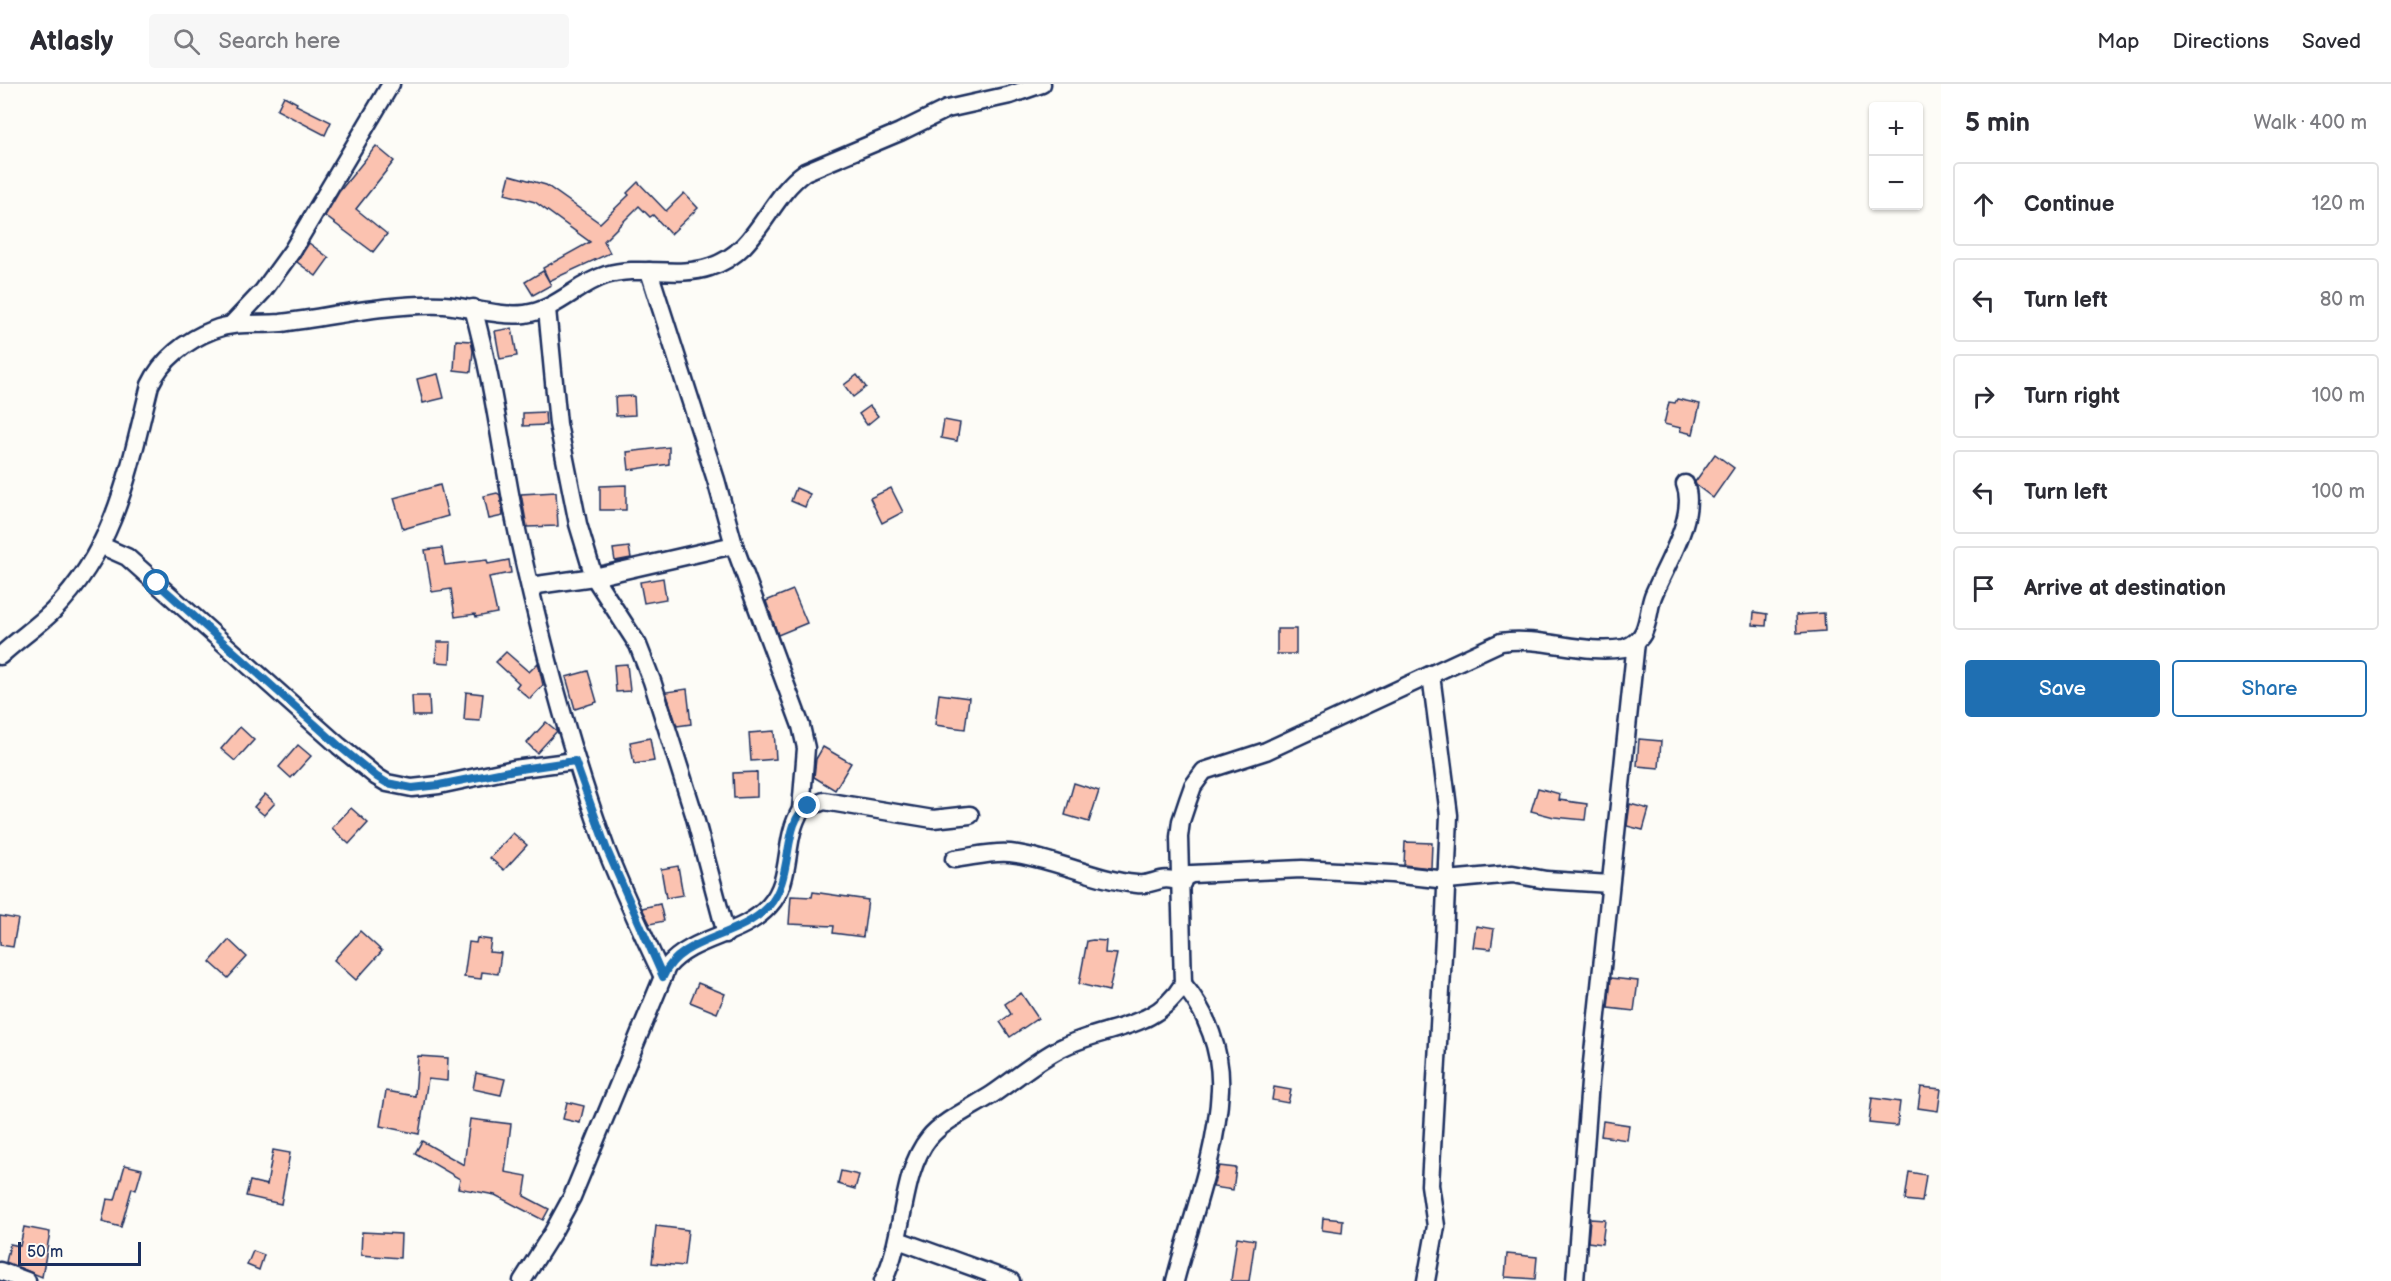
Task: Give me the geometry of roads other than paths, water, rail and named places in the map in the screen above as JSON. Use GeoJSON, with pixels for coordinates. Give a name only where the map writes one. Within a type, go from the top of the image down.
{"type":"FeatureCollection","features":[{"type":"Feature","properties":{"kind":"street"},"geometry":{"type":"LineString","coordinates":[[232,324],[263,291],[292,251],[391,84]]}},
{"type":"Feature","properties":{"kind":"street"},"geometry":{"type":"LineString","coordinates":[[0,656],[53,610],[86,570],[100,545],[126,486],[150,385],[155,374],[162,363],[192,340],[212,330],[232,324],[278,323],[407,306],[441,305],[507,314],[525,314],[547,309],[591,281],[607,275],[622,272],[707,268],[723,262],[739,251],[753,236],[794,180],[805,172],[900,132],[947,109],[1010,95],[1042,84]]}},
{"type":"Feature","properties":{"kind":"street"},"geometry":{"type":"LineString","coordinates":[[522,1281],[572,1197],[667,967],[684,951],[757,917],[776,896],[786,873],[790,838],[801,810],[806,748],[801,726],[734,545],[716,480],[649,271]]}},
{"type":"Feature","properties":{"kind":"street"},"geometry":{"type":"LineString","coordinates":[[473,308],[487,356],[507,478],[530,586],[575,761],[607,850],[663,977]]}},
{"type":"Feature","properties":{"kind":"street"},"geometry":{"type":"LineString","coordinates":[[547,309],[562,455],[578,524],[594,576],[638,645],[652,681],[694,814],[726,933]]}},
{"type":"Feature","properties":{"kind":"street"},"geometry":{"type":"LineString","coordinates":[[883,1281],[898,1240],[913,1171],[929,1136],[1060,1048],[1097,1033],[1155,1015],[1176,997],[1184,984],[1182,882],[1178,854],[1181,821],[1193,786],[1204,771],[1266,751],[1508,641],[1533,640],[1609,648],[1625,648],[1636,642],[1644,631],[1654,595],[1672,558],[1680,534],[1688,506],[1688,491],[1685,484]]}},
{"type":"Feature","properties":{"kind":"street"},"geometry":{"type":"LineString","coordinates":[[100,545],[127,557],[339,746],[387,783],[412,788],[430,786],[575,761]]}},
{"type":"Feature","properties":{"kind":"street"},"geometry":{"type":"LineString","coordinates":[[530,586],[594,576],[734,545]]}},
{"type":"Feature","properties":{"kind":"street"},"geometry":{"type":"LineString","coordinates":[[1575,1281],[1590,1082],[1636,642]]}},
{"type":"Feature","properties":{"kind":"street"},"geometry":{"type":"LineString","coordinates":[[1426,1281],[1436,1226],[1430,1185],[1449,815],[1431,675]]}},
{"type":"Feature","properties":{"kind":"street"},"geometry":{"type":"LineString","coordinates":[[801,810],[824,801],[933,819],[970,815]]}},
{"type":"Feature","properties":{"kind":"street"},"geometry":{"type":"LineString","coordinates":[[954,859],[1007,853],[1051,862],[1095,876],[1136,884],[1168,878],[1182,882]]}},
{"type":"Feature","properties":{"kind":"street"},"geometry":{"type":"LineString","coordinates":[[1182,882],[1188,875],[1200,873],[1302,868],[1392,873],[1447,879],[1513,874],[1610,884]]}},
{"type":"Feature","properties":{"kind":"street"},"geometry":{"type":"LineString","coordinates":[[1175,1281],[1204,1179],[1220,1088],[1218,1062],[1205,1016],[1184,984]]}},
{"type":"Feature","properties":{"kind":"street"},"geometry":{"type":"LineString","coordinates":[[898,1240],[1011,1281]]}},
{"type":"Feature","properties":{"kind":"street"},"geometry":{"type":"LineString","coordinates":[[0,1271],[27,1281]]}}]}
